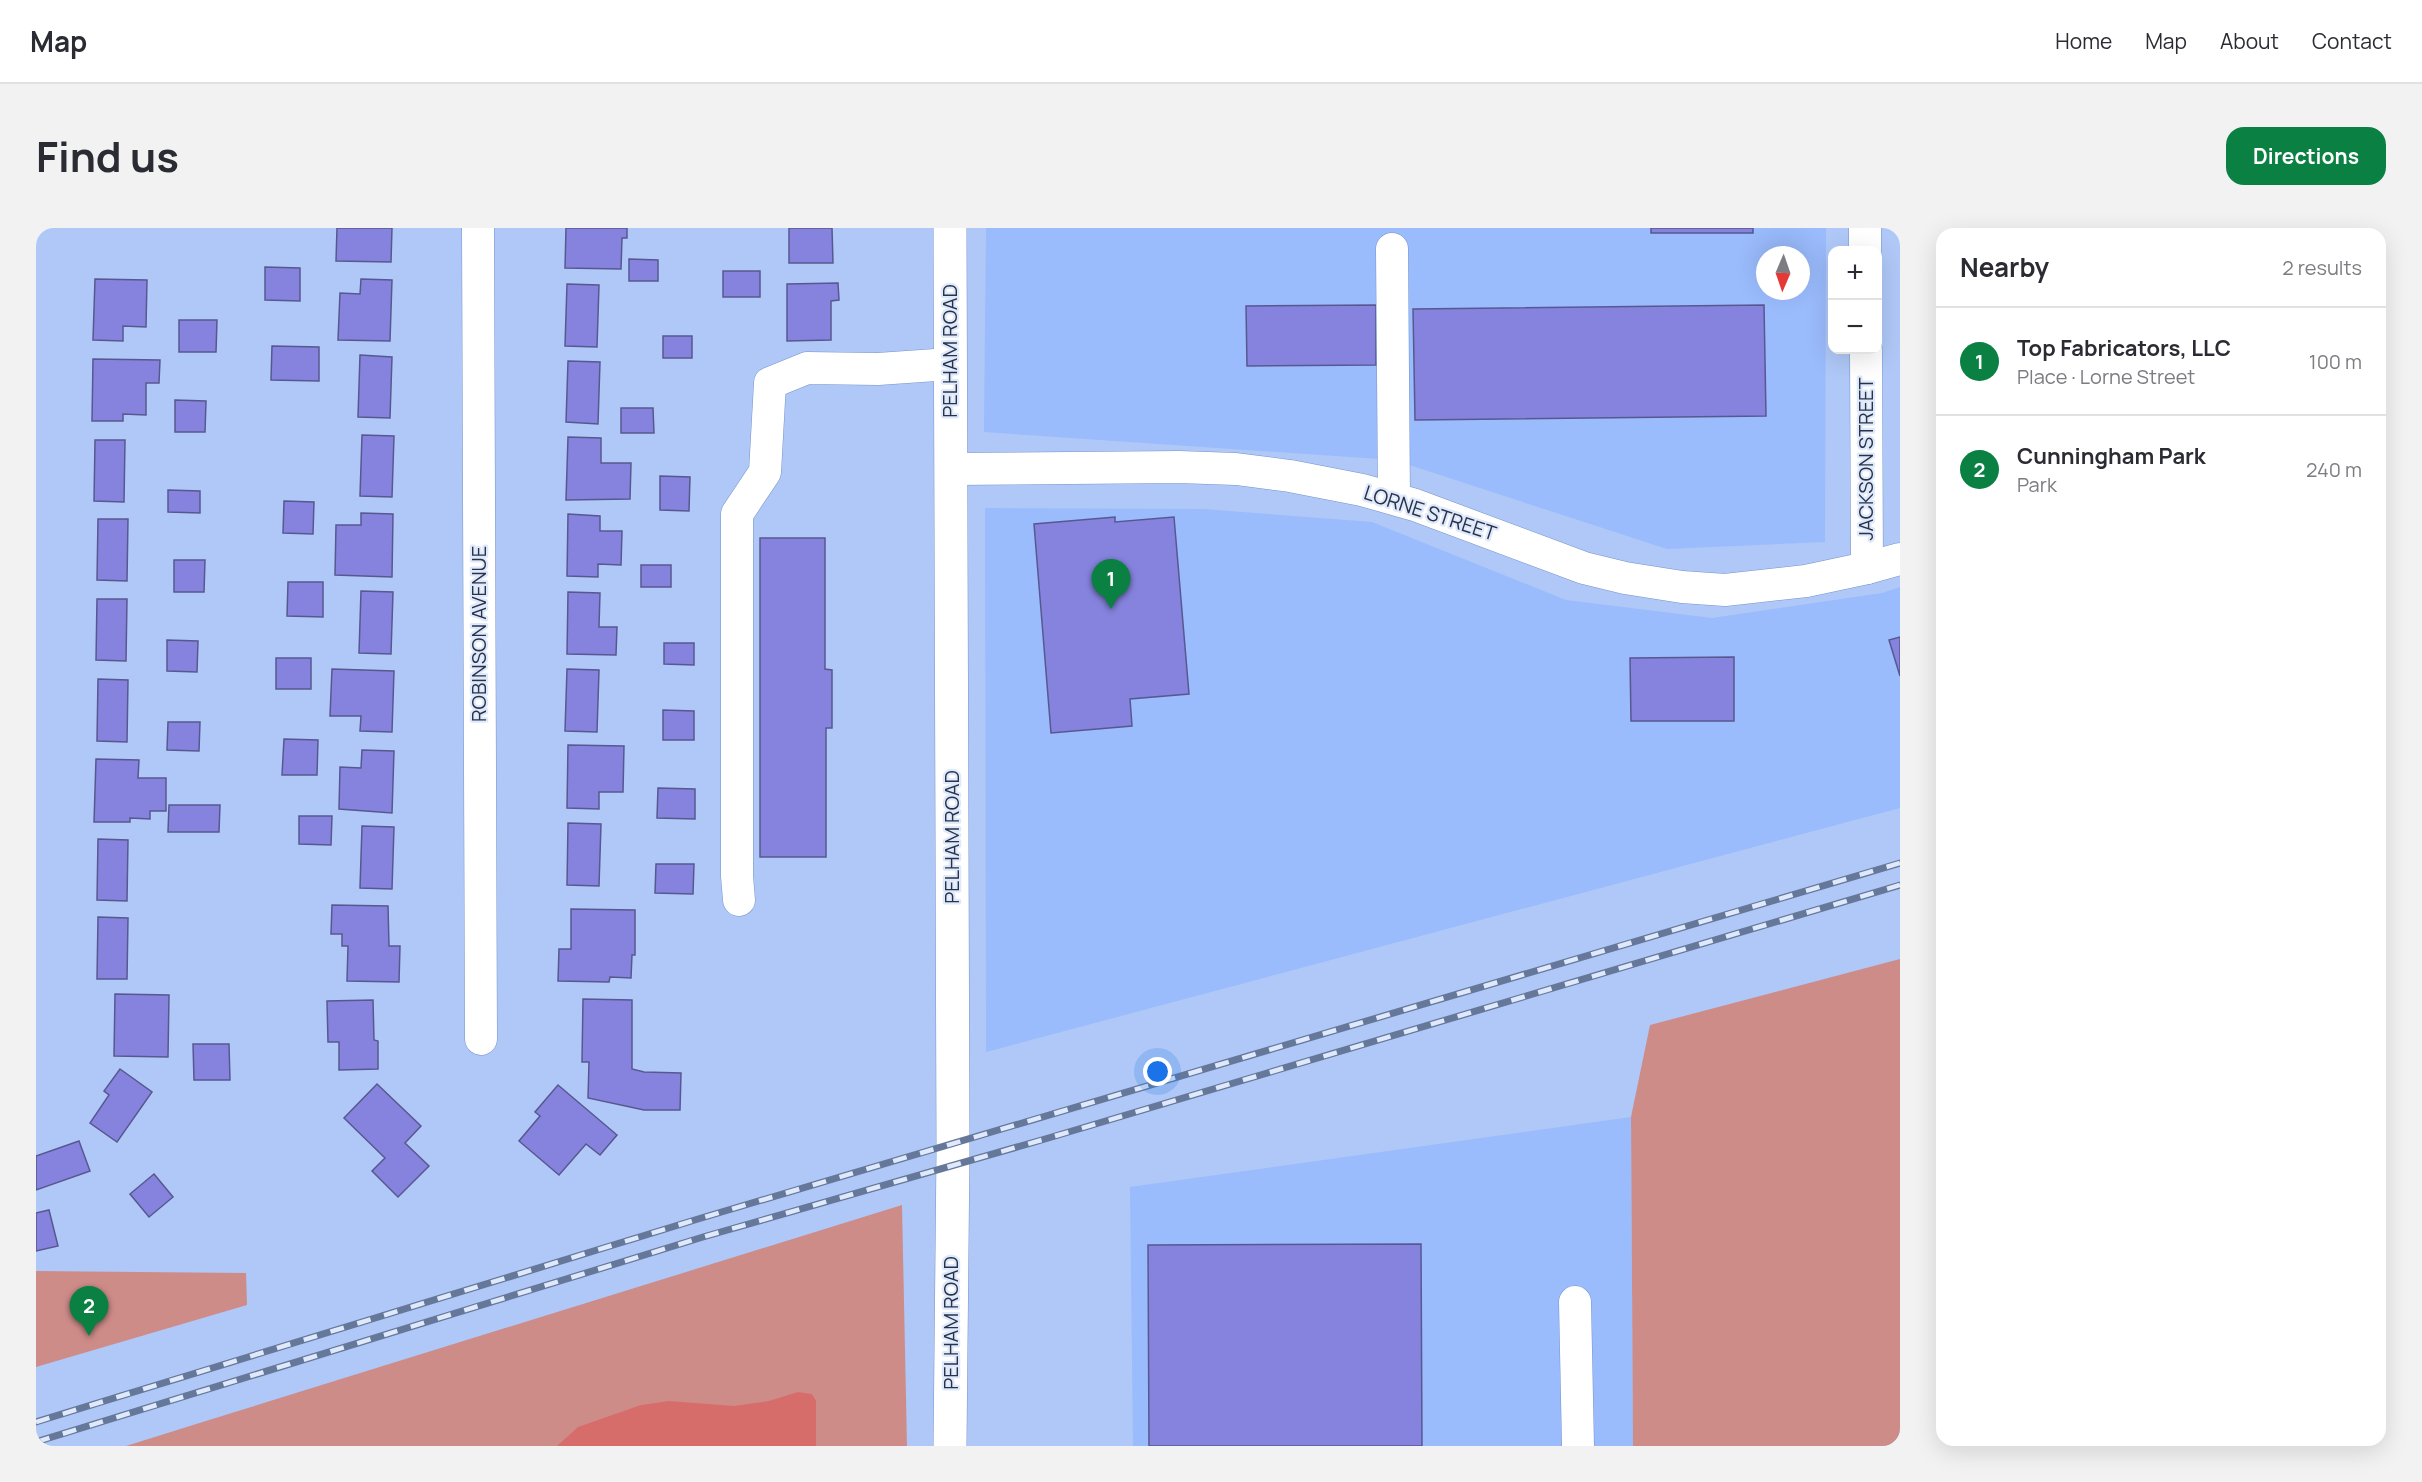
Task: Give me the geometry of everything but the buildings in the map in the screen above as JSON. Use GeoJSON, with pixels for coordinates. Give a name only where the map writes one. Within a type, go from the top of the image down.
{"type":"FeatureCollection","features":[{"type":"Feature","properties":{"kind":"main road","name":"PELHAM ROAD"},"geometry":{"type":"LineString","coordinates":[[950,228],[952,1162],[950,1446]]}},
{"type":"Feature","properties":{"kind":"street","name":"ROBINSON AVENUE"},"geometry":{"type":"LineString","coordinates":[[478,228],[481,1040]]}},
{"type":"Feature","properties":{"kind":"street"},"geometry":{"type":"LineString","coordinates":[[1865,228],[1865,246]]}},
{"type":"Feature","properties":{"kind":"street"},"geometry":{"type":"LineString","coordinates":[[1392,249],[1394,498]]}},
{"type":"Feature","properties":{"kind":"street","name":"JACKSON STREET"},"geometry":{"type":"LineString","coordinates":[[1866,354],[1867,568]]}},
{"type":"Feature","properties":{"kind":"street"},"geometry":{"type":"LineString","coordinates":[[739,900],[737,876],[737,514],[765,472],[770,383],[807,368],[878,369],[950,364]]}},
{"type":"Feature","properties":{"kind":"street","name":"LORNE STREET"},"geometry":{"type":"LineString","coordinates":[[951,469],[1236,469],[1290,476],[1394,498],[1466,522],[1543,554],[1584,568],[1625,578],[1671,585],[1725,590],[1806,580],[1900,559]]}},
{"type":"Feature","properties":{"kind":"street"},"geometry":{"type":"LineString","coordinates":[[1575,1302],[1578,1446]]}},
{"type":"Feature","properties":{"kind":"shaded area"},"geometry":{"type":"Polygon","coordinates":[[[986,228],[1826,228],[1825,542],[1667,549],[1394,460],[984,432],[986,228]]]}},
{"type":"Feature","properties":{"kind":"shaded area"},"geometry":{"type":"Polygon","coordinates":[[[985,508],[1203,509],[1372,522],[1566,600],[1712,618],[1882,593],[1900,587],[1900,808],[986,1052],[985,508]]]}},
{"type":"Feature","properties":{"kind":"shaded area"},"geometry":{"type":"Polygon","coordinates":[[[1900,959],[1900,1446],[1633,1446],[1631,1117],[1650,1025],[1900,959]]]}},
{"type":"Feature","properties":{"kind":"shaded area"},"geometry":{"type":"Polygon","coordinates":[[[1631,1117],[1633,1446],[1133,1446],[1130,1187],[1631,1117]]]}},
{"type":"Feature","properties":{"kind":"shaded area"},"geometry":{"type":"Polygon","coordinates":[[[902,1205],[907,1446],[126,1446],[209,1420],[902,1205]]]}},
{"type":"Feature","properties":{"kind":"shaded area"},"geometry":{"type":"Polygon","coordinates":[[[36,1271],[246,1273],[247,1305],[36,1367],[36,1271]]]}},
{"type":"Feature","properties":{"kind":"shaded area"},"geometry":{"type":"Polygon","coordinates":[[[798,1392],[812,1394],[816,1401],[816,1446],[557,1446],[578,1427],[641,1405],[669,1401],[734,1406],[769,1401],[798,1392]]]}},
{"type":"Feature","properties":{"kind":"railway"},"geometry":{"type":"LineString","coordinates":[[36,1422],[698,1219],[1900,863]]}},
{"type":"Feature","properties":{"kind":"railway"},"geometry":{"type":"LineString","coordinates":[[36,1442],[703,1237],[1045,1139],[1900,885]]}},
{"type":"Feature","properties":{"kind":"place","name":"Top Fabricators, LLC"},"geometry":{"type":"Point","coordinates":[1111,609]}},
{"type":"Feature","properties":{"kind":"place","name":"Cunningham Park"},"geometry":{"type":"Point","coordinates":[89,1336]}}]}
